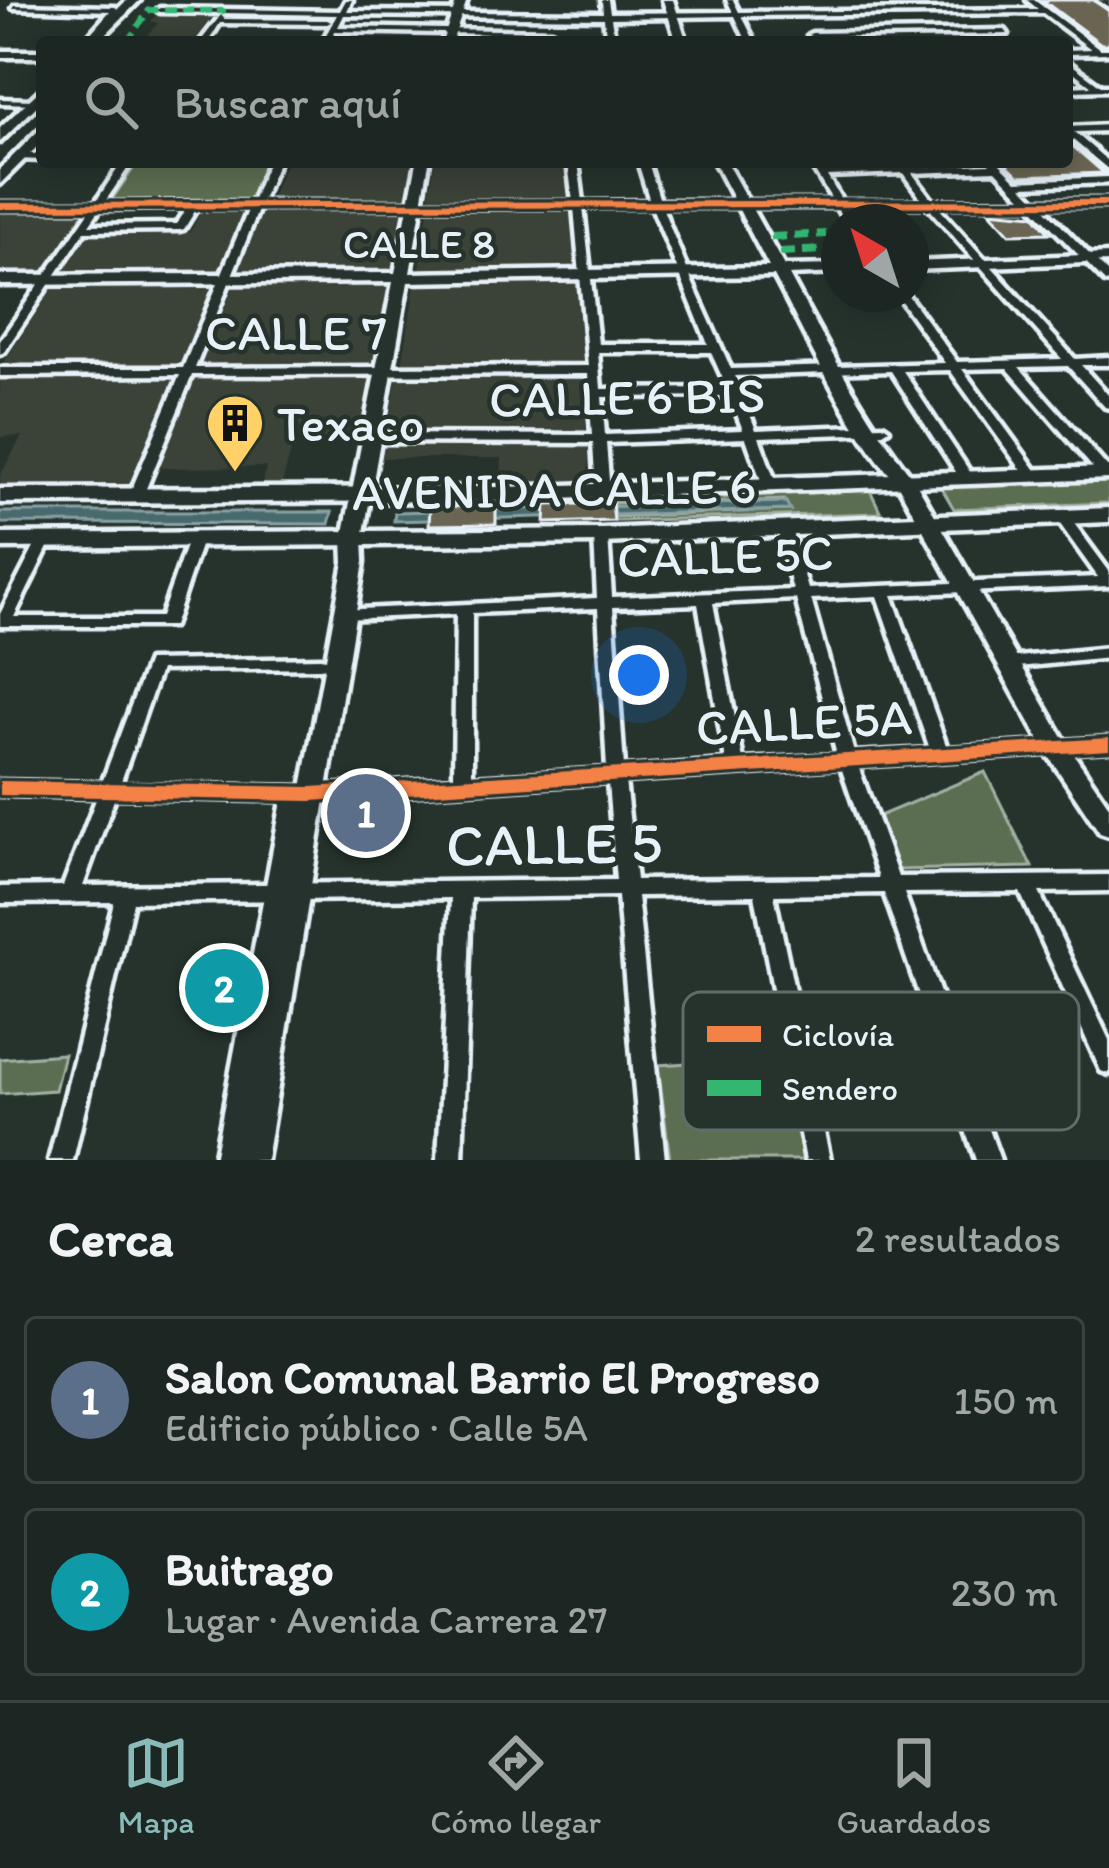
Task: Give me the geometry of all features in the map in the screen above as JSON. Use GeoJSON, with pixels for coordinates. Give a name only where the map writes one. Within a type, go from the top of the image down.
{"type":"FeatureCollection","features":[{"type":"Feature","properties":{"kind":"highway"},"geometry":{"type":"LineString","coordinates":[[95,36],[117,13],[156,5]]}},
{"type":"Feature","properties":{"kind":"highway"},"geometry":{"type":"LineString","coordinates":[[124,36],[138,6]]}},
{"type":"Feature","properties":{"kind":"highway"},"geometry":{"type":"LineString","coordinates":[[0,137],[36,99]]}},
{"type":"Feature","properties":{"kind":"highway"},"geometry":{"type":"LineString","coordinates":[[0,179],[36,139]]}},
{"type":"Feature","properties":{"kind":"main road"},"geometry":{"type":"LineString","coordinates":[[448,36],[462,0]]}},
{"type":"Feature","properties":{"kind":"main road"},"geometry":{"type":"LineString","coordinates":[[659,0],[669,16]]}},
{"type":"Feature","properties":{"kind":"main road"},"geometry":{"type":"LineString","coordinates":[[668,0],[675,36]]}},
{"type":"Feature","properties":{"kind":"main road"},"geometry":{"type":"LineString","coordinates":[[0,54],[36,54]]}},
{"type":"Feature","properties":{"kind":"main road"},"geometry":{"type":"LineString","coordinates":[[304,794],[320,663],[362,495],[422,168]]}},
{"type":"Feature","properties":{"kind":"main road"},"geometry":{"type":"LineString","coordinates":[[724,168],[875,429],[901,461],[905,481],[1058,749],[1109,826]]}},
{"type":"Feature","properties":{"kind":"main road"},"geometry":{"type":"LineString","coordinates":[[734,168],[746,204]]}},
{"type":"Feature","properties":{"kind":"main road"},"geometry":{"type":"LineString","coordinates":[[929,265],[1109,258]]}},
{"type":"Feature","properties":{"kind":"main road","name":"CALLE 8"},"geometry":{"type":"LineString","coordinates":[[0,280],[587,277],[821,269]]}},
{"type":"Feature","properties":{"kind":"main road","name":"AVENIDA CALLE 6"},"geometry":{"type":"LineString","coordinates":[[0,496],[603,491],[1107,473]]}},
{"type":"Feature","properties":{"kind":"main road","name":"AVENIDA CALLE 6"},"geometry":{"type":"LineString","coordinates":[[0,541],[601,536],[1109,515]]}},
{"type":"Feature","properties":{"kind":"main road"},"geometry":{"type":"LineString","coordinates":[[230,1160],[344,614],[354,562],[353,538]]}},
{"type":"Feature","properties":{"kind":"main road"},"geometry":{"type":"LineString","coordinates":[[250,1160],[286,895]]}},
{"type":"Feature","properties":{"kind":"street"},"geometry":{"type":"LineString","coordinates":[[0,19],[24,0]]}},
{"type":"Feature","properties":{"kind":"street"},"geometry":{"type":"LineString","coordinates":[[208,36],[233,0]]}},
{"type":"Feature","properties":{"kind":"street"},"geometry":{"type":"LineString","coordinates":[[329,36],[350,0]]}},
{"type":"Feature","properties":{"kind":"street"},"geometry":{"type":"LineString","coordinates":[[550,36],[558,0]]}},
{"type":"Feature","properties":{"kind":"street"},"geometry":{"type":"LineString","coordinates":[[605,0],[609,36]]}},
{"type":"Feature","properties":{"kind":"street"},"geometry":{"type":"LineString","coordinates":[[730,0],[748,36]]}},
{"type":"Feature","properties":{"kind":"street"},"geometry":{"type":"LineString","coordinates":[[787,0],[813,36]]}},
{"type":"Feature","properties":{"kind":"street"},"geometry":{"type":"LineString","coordinates":[[896,0],[928,33]]}},
{"type":"Feature","properties":{"kind":"street"},"geometry":{"type":"LineString","coordinates":[[1030,0],[1104,51]]}},
{"type":"Feature","properties":{"kind":"street"},"geometry":{"type":"LineString","coordinates":[[156,5],[555,16],[1043,10]]}},
{"type":"Feature","properties":{"kind":"street"},"geometry":{"type":"LineString","coordinates":[[16,7],[117,13]]}},
{"type":"Feature","properties":{"kind":"street"},"geometry":{"type":"LineString","coordinates":[[984,11],[1010,36]]}},
{"type":"Feature","properties":{"kind":"street"},"geometry":{"type":"LineString","coordinates":[[218,21],[438,36]]}},
{"type":"Feature","properties":{"kind":"street"},"geometry":{"type":"LineString","coordinates":[[860,36],[1006,32]]}},
{"type":"Feature","properties":{"kind":"street"},"geometry":{"type":"LineString","coordinates":[[981,33],[984,36]]}},
{"type":"Feature","properties":{"kind":"street"},"geometry":{"type":"LineString","coordinates":[[1073,52],[1104,51]]}},
{"type":"Feature","properties":{"kind":"street"},"geometry":{"type":"LineString","coordinates":[[1073,67],[1103,86]]}},
{"type":"Feature","properties":{"kind":"street"},"geometry":{"type":"LineString","coordinates":[[1073,88],[1103,86]]}},
{"type":"Feature","properties":{"kind":"street"},"geometry":{"type":"LineString","coordinates":[[0,101],[36,97]]}},
{"type":"Feature","properties":{"kind":"street"},"geometry":{"type":"LineString","coordinates":[[1073,130],[1109,128]]}},
{"type":"Feature","properties":{"kind":"street"},"geometry":{"type":"LineString","coordinates":[[1073,135],[1107,163]]}},
{"type":"Feature","properties":{"kind":"street"},"geometry":{"type":"LineString","coordinates":[[20,157],[36,157]]}},
{"type":"Feature","properties":{"kind":"street"},"geometry":{"type":"LineString","coordinates":[[0,350],[124,168]]}},
{"type":"Feature","properties":{"kind":"street"},"geometry":{"type":"LineString","coordinates":[[136,496],[271,168]]}},
{"type":"Feature","properties":{"kind":"street"},"geometry":{"type":"LineString","coordinates":[[574,168],[603,491]]}},
{"type":"Feature","properties":{"kind":"street"},"geometry":{"type":"LineString","coordinates":[[645,168],[654,205],[737,392],[770,486]]}},
{"type":"Feature","properties":{"kind":"street"},"geometry":{"type":"LineString","coordinates":[[818,168],[837,204]]}},
{"type":"Feature","properties":{"kind":"street"},"geometry":{"type":"LineString","coordinates":[[904,168],[931,205],[1109,404]]}},
{"type":"Feature","properties":{"kind":"street"},"geometry":{"type":"LineString","coordinates":[[998,168],[1109,280]]}},
{"type":"Feature","properties":{"kind":"street"},"geometry":{"type":"LineString","coordinates":[[1013,184],[1109,180]]}},
{"type":"Feature","properties":{"kind":"street"},"geometry":{"type":"LineString","coordinates":[[931,205],[1109,203]]}},
{"type":"Feature","properties":{"kind":"street"},"geometry":{"type":"LineString","coordinates":[[0,206],[821,204]]}},
{"type":"Feature","properties":{"kind":"street"},"geometry":{"type":"LineString","coordinates":[[1088,204],[1109,221]]}},
{"type":"Feature","properties":{"kind":"street"},"geometry":{"type":"LineString","coordinates":[[81,228],[180,227],[194,206]]}},
{"type":"Feature","properties":{"kind":"street"},"geometry":{"type":"LineString","coordinates":[[914,312],[1034,476]]}},
{"type":"Feature","properties":{"kind":"street"},"geometry":{"type":"LineString","coordinates":[[591,348],[717,348]]}},
{"type":"Feature","properties":{"kind":"street"},"geometry":{"type":"LineString","coordinates":[[728,373],[1109,361]]}},
{"type":"Feature","properties":{"kind":"street"},"geometry":{"type":"LineString","coordinates":[[1010,364],[1107,473]]}},
{"type":"Feature","properties":{"kind":"street"},"geometry":{"type":"LineString","coordinates":[[896,368],[968,478]]}},
{"type":"Feature","properties":{"kind":"street","name":"CALLE 7"},"geometry":{"type":"LineString","coordinates":[[0,372],[592,370]]}},
{"type":"Feature","properties":{"kind":"street"},"geometry":{"type":"LineString","coordinates":[[594,393],[737,392]]}},
{"type":"Feature","properties":{"kind":"street","name":"CALLE 6 BIS"},"geometry":{"type":"LineString","coordinates":[[372,438],[597,439],[875,429]]}},
{"type":"Feature","properties":{"kind":"street"},"geometry":{"type":"LineString","coordinates":[[1062,517],[1109,581]]}},
{"type":"Feature","properties":{"kind":"street"},"geometry":{"type":"LineString","coordinates":[[784,529],[848,761],[929,992]]}},
{"type":"Feature","properties":{"kind":"street"},"geometry":{"type":"LineString","coordinates":[[601,536],[616,776],[653,1160]]}},
{"type":"Feature","properties":{"kind":"street"},"geometry":{"type":"LineString","coordinates":[[44,541],[4,622],[167,622],[195,540]]}},
{"type":"Feature","properties":{"kind":"street","name":"CALLE 5C"},"geometry":{"type":"LineString","coordinates":[[344,614],[1109,581]]}},
{"type":"Feature","properties":{"kind":"street"},"geometry":{"type":"LineString","coordinates":[[883,592],[941,756]]}},
{"type":"Feature","properties":{"kind":"street"},"geometry":{"type":"LineString","coordinates":[[705,599],[736,768]]}},
{"type":"Feature","properties":{"kind":"street"},"geometry":{"type":"LineString","coordinates":[[463,785],[464,609]]}},
{"type":"Feature","properties":{"kind":"street"},"geometry":{"type":"LineString","coordinates":[[1008,663],[1109,653]]}},
{"type":"Feature","properties":{"kind":"street"},"geometry":{"type":"LineString","coordinates":[[70,895],[154,665],[320,663]]}},
{"type":"Feature","properties":{"kind":"street","name":"CALLE 5A"},"geometry":{"type":"LineString","coordinates":[[0,788],[304,794],[1109,744]]}},
{"type":"Feature","properties":{"kind":"street","name":"CALLE 5"},"geometry":{"type":"LineString","coordinates":[[0,895],[1109,883]]}},
{"type":"Feature","properties":{"kind":"street"},"geometry":{"type":"LineString","coordinates":[[1026,884],[1076,992]]}},
{"type":"Feature","properties":{"kind":"street"},"geometry":{"type":"LineString","coordinates":[[763,888],[784,992]]}},
{"type":"Feature","properties":{"kind":"street"},"geometry":{"type":"LineString","coordinates":[[450,1160],[461,892]]}},
{"type":"Feature","properties":{"kind":"street"},"geometry":{"type":"LineString","coordinates":[[62,1160],[125,895]]}},
{"type":"Feature","properties":{"kind":"street"},"geometry":{"type":"LineString","coordinates":[[1079,999],[1109,1064]]}},
{"type":"Feature","properties":{"kind":"street"},"geometry":{"type":"LineString","coordinates":[[812,1130],[818,1160]]}},
{"type":"Feature","properties":{"kind":"street"},"geometry":{"type":"LineString","coordinates":[[977,1130],[988,1160]]}},
{"type":"Feature","properties":{"kind":"shaded area"},"geometry":{"type":"Polygon","coordinates":[[[160,11],[217,11],[198,36],[147,36],[158,23],[151,21],[160,11]]]}},
{"type":"Feature","properties":{"kind":"shaded area"},"geometry":{"type":"Polygon","coordinates":[[[283,168],[413,168],[407,202],[269,202],[283,168]]]}},
{"type":"Feature","properties":{"kind":"shaded area"},"geometry":{"type":"Polygon","coordinates":[[[434,168],[568,168],[570,202],[428,203],[434,168]]]}},
{"type":"Feature","properties":{"kind":"shaded area"},"geometry":{"type":"Polygon","coordinates":[[[576,209],[580,274],[419,276],[428,210],[576,209]]]}},
{"type":"Feature","properties":{"kind":"shaded area"},"geometry":{"type":"Polygon","coordinates":[[[405,210],[391,275],[235,276],[263,211],[405,210]]]}},
{"type":"Feature","properties":{"kind":"shaded area"},"geometry":{"type":"Polygon","coordinates":[[[0,211],[85,211],[40,276],[0,276],[0,211]]]}},
{"type":"Feature","properties":{"kind":"shaded area"},"geometry":{"type":"Polygon","coordinates":[[[201,212],[246,212],[217,276],[59,276],[88,232],[190,232],[201,212]]]}},
{"type":"Feature","properties":{"kind":"shaded area"},"geometry":{"type":"Polygon","coordinates":[[[579,283],[583,365],[402,366],[415,284],[579,283]]]}},
{"type":"Feature","properties":{"kind":"shaded area"},"geometry":{"type":"Polygon","coordinates":[[[55,285],[218,285],[180,367],[0,368],[55,285]]]}},
{"type":"Feature","properties":{"kind":"shaded area"},"geometry":{"type":"Polygon","coordinates":[[[390,285],[372,367],[199,368],[234,286],[390,285]]]}},
{"type":"Feature","properties":{"kind":"shaded area"},"geometry":{"type":"Polygon","coordinates":[[[584,377],[586,433],[386,434],[397,378],[584,377]]]}},
{"type":"Feature","properties":{"kind":"shaded area"},"geometry":{"type":"Polygon","coordinates":[[[370,379],[358,440],[294,441],[282,483],[263,484],[266,467],[160,468],[193,380],[370,379]]]}},
{"type":"Feature","properties":{"kind":"shaded area"},"geometry":{"type":"Polygon","coordinates":[[[0,380],[173,380],[132,485],[0,486],[0,476],[22,436],[0,437],[0,380]]]}},
{"type":"Feature","properties":{"kind":"shaded area"},"geometry":{"type":"Polygon","coordinates":[[[385,444],[588,444],[589,480],[501,482],[502,458],[382,458],[385,444]]]}},
{"type":"Feature","properties":{"kind":"green space"},"geometry":{"type":"Polygon","coordinates":[[[134,168],[264,168],[250,201],[110,202],[134,168]]]}},
{"type":"Feature","properties":{"kind":"green space"},"geometry":{"type":"Polygon","coordinates":[[[1109,481],[1109,503],[954,509],[941,487],[1109,481]]]}},
{"type":"Feature","properties":{"kind":"green space"},"geometry":{"type":"Polygon","coordinates":[[[870,490],[881,513],[614,521],[613,517],[790,510],[784,500],[614,507],[613,503],[870,490]]]}},
{"type":"Feature","properties":{"kind":"green space"},"geometry":{"type":"Polygon","coordinates":[[[985,772],[1032,867],[895,870],[879,816],[985,772]]]}},
{"type":"Feature","properties":{"kind":"green space"},"geometry":{"type":"Polygon","coordinates":[[[64,1054],[55,1090],[0,1094],[0,1059],[64,1054]]]}},
{"type":"Feature","properties":{"kind":"green space"},"geometry":{"type":"Polygon","coordinates":[[[683,1063],[683,1130],[797,1130],[803,1160],[670,1160],[658,1065],[683,1063]]]}},
{"type":"Feature","properties":{"kind":"water"},"geometry":{"type":"Polygon","coordinates":[[[786,502],[790,510],[394,521],[395,512],[786,502]]]}},
{"type":"Feature","properties":{"kind":"water"},"geometry":{"type":"Polygon","coordinates":[[[0,512],[332,512],[329,524],[0,523],[0,512]]]}},
{"type":"Feature","properties":{"kind":"building"},"geometry":{"type":"Polygon","coordinates":[[[1042,0],[1094,0],[1109,11],[1109,44],[1101,44],[1042,0]]]}},
{"type":"Feature","properties":{"kind":"building"},"geometry":{"type":"Polygon","coordinates":[[[1073,146],[1104,173],[1019,176],[1010,168],[1073,168],[1073,146]]]}},
{"type":"Feature","properties":{"kind":"building"},"geometry":{"type":"Polygon","coordinates":[[[989,211],[1034,215],[1049,233],[1010,234],[989,211]]]}},
{"type":"Feature","properties":{"kind":"building"},"geometry":{"type":"Polygon","coordinates":[[[612,503],[614,521],[545,523],[546,505],[612,503]]]}},
{"type":"Feature","properties":{"kind":"building"},"geometry":{"type":"Polygon","coordinates":[[[496,506],[496,524],[429,525],[430,507],[496,506]]]}},
{"type":"Feature","properties":{"kind":"marked path"},"geometry":{"type":"LineString","coordinates":[[131,36],[149,10],[223,11],[217,11]]}},
{"type":"Feature","properties":{"kind":"marked path"},"geometry":{"type":"LineString","coordinates":[[771,237],[821,234]]}},
{"type":"Feature","properties":{"kind":"marked path"},"geometry":{"type":"LineString","coordinates":[[780,252],[821,250]]}},
{"type":"Feature","properties":{"kind":"cycle path"},"geometry":{"type":"LineString","coordinates":[[0,206],[1109,203]]}},
{"type":"Feature","properties":{"kind":"cycle path"},"geometry":{"type":"LineString","coordinates":[[0,788],[311,794],[1109,744]]}},
{"type":"Feature","properties":{"kind":"place","name":"Texaco"},"geometry":{"type":"Point","coordinates":[235,474]}},
{"type":"Feature","properties":{"kind":"place","name":"Salon Comunal Barrio El Progreso"},"geometry":{"type":"Point","coordinates":[366,813]}},
{"type":"Feature","properties":{"kind":"place","name":"Buitrago"},"geometry":{"type":"Point","coordinates":[224,988]}}]}
